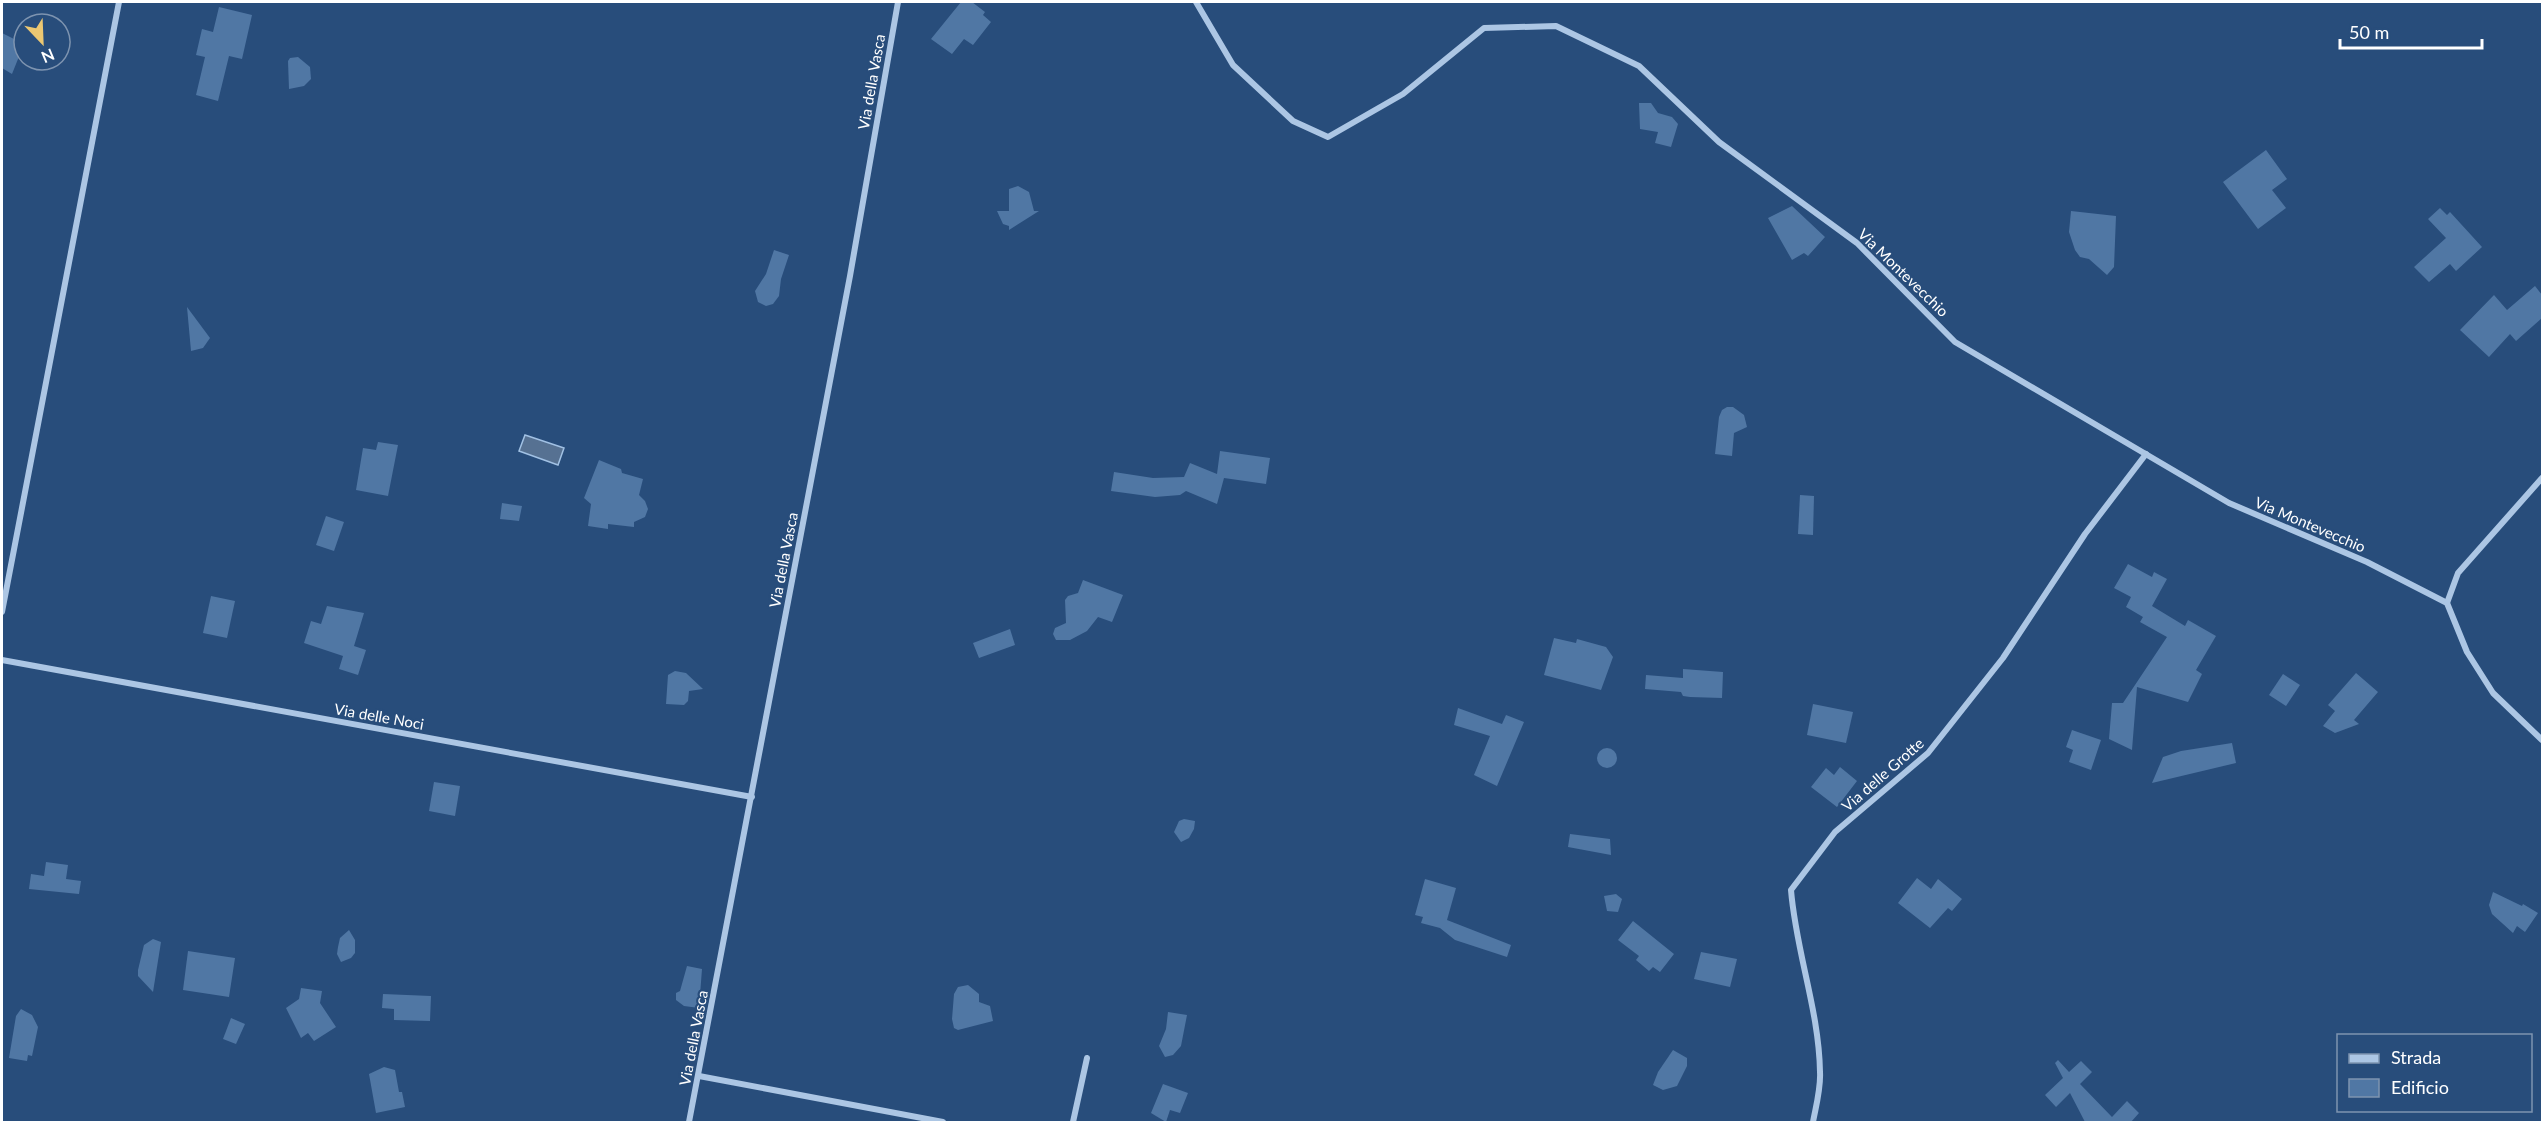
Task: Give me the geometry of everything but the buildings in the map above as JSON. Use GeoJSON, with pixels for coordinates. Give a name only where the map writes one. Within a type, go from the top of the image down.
{"type":"FeatureCollection","features":[{"type":"Feature","properties":{"kind":"street"},"geometry":{"type":"LineString","coordinates":[[2,612],[119,2]]}},
{"type":"Feature","properties":{"kind":"street","name":"Via della Vasca"},"geometry":{"type":"LineString","coordinates":[[689,1122],[752,797],[898,2]]}},
{"type":"Feature","properties":{"kind":"street","name":"Via Montevecchio"},"geometry":{"type":"LineString","coordinates":[[1196,2],[1233,65],[1293,121],[1328,137],[1403,94],[1484,28],[1556,26],[1639,66],[1719,142],[1857,243],[1956,342],[2229,503],[2367,562],[2447,603]]}},
{"type":"Feature","properties":{"kind":"street","name":"Via delle Grotte"},"geometry":{"type":"LineString","coordinates":[[1813,1122],[1821,1074],[1814,1015],[1794,927],[1791,890],[1835,832],[1928,753],[2003,658],[2085,534],[2146,454]]}},
{"type":"Feature","properties":{"kind":"street"},"geometry":{"type":"LineString","coordinates":[[2542,478],[2458,573],[2447,603],[2467,652],[2493,693],[2542,740]]}},
{"type":"Feature","properties":{"kind":"street","name":"Via delle Noci"},"geometry":{"type":"LineString","coordinates":[[2,660],[752,797]]}},
{"type":"Feature","properties":{"kind":"street"},"geometry":{"type":"LineString","coordinates":[[1073,1122],[1087,1059]]}},
{"type":"Feature","properties":{"kind":"street"},"geometry":{"type":"LineString","coordinates":[[699,1076],[943,1122]]}},
{"type":"Feature","properties":{"kind":"water"},"geometry":{"type":"Polygon","coordinates":[[[525,435],[564,448],[558,465],[519,451],[525,435]]]}}]}
